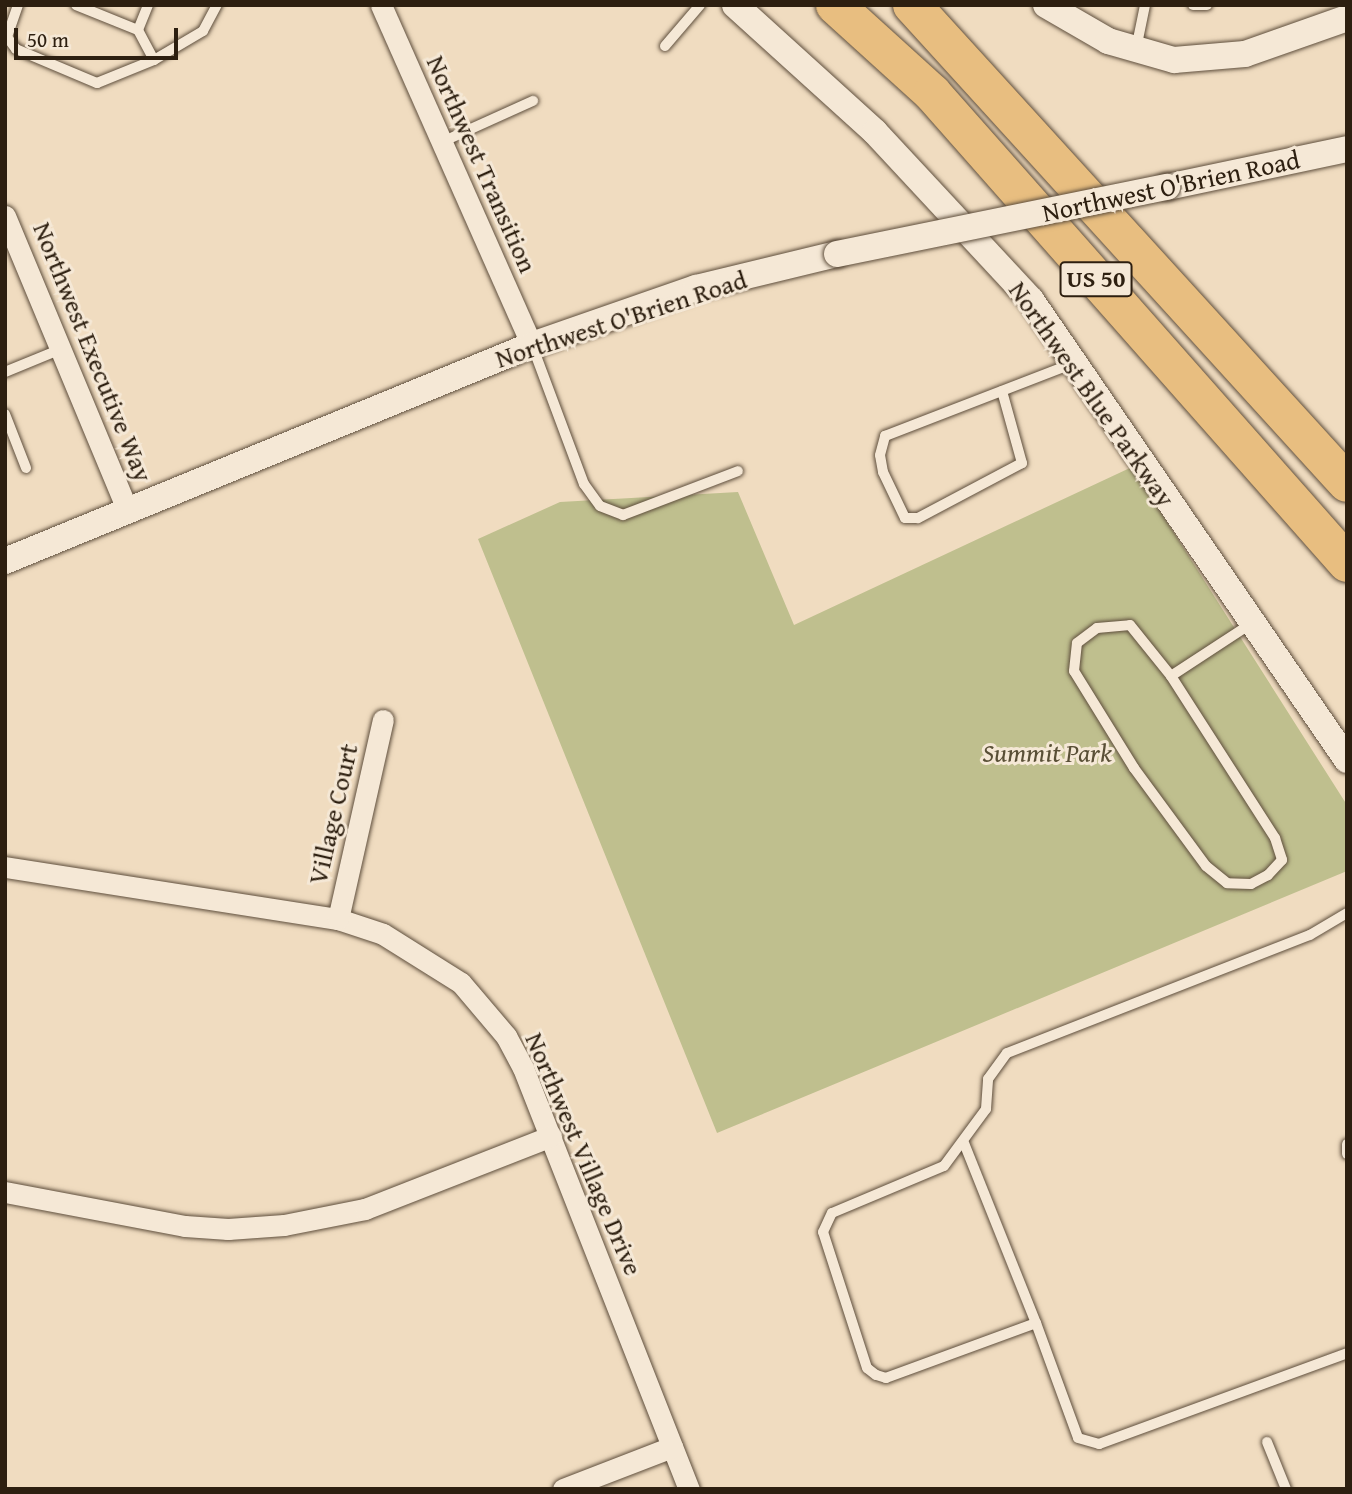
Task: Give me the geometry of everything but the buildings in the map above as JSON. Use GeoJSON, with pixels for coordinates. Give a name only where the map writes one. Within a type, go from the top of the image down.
{"type":"FeatureCollection","features":[{"type":"Feature","properties":{"kind":"highway","name":"US 50"},"geometry":{"type":"LineString","coordinates":[[835,5],[932,93],[1347,563]]}},
{"type":"Feature","properties":{"kind":"highway","name":"US 50"},"geometry":{"type":"LineString","coordinates":[[912,5],[1347,483]]}},
{"type":"Feature","properties":{"kind":"street","name":"Northwest Transition"},"geometry":{"type":"LineString","coordinates":[[381,5],[532,345]]}},
{"type":"Feature","properties":{"kind":"street","name":"Northwest Blue Parkway"},"geometry":{"type":"LineString","coordinates":[[735,5],[875,132],[1031,300],[1347,760]]}},
{"type":"Feature","properties":{"kind":"street"},"geometry":{"type":"LineString","coordinates":[[1046,5],[1108,41],[1174,60],[1245,54],[1347,18]]}},
{"type":"Feature","properties":{"kind":"street","name":"Northwest O'Brien Road"},"geometry":{"type":"LineString","coordinates":[[5,561],[532,345],[696,288],[837,254],[1347,149]]}},
{"type":"Feature","properties":{"kind":"street","name":"Northwest Executive Way"},"geometry":{"type":"LineString","coordinates":[[5,216],[64,348],[127,509]]}},
{"type":"Feature","properties":{"kind":"street","name":"Village Court"},"geometry":{"type":"LineString","coordinates":[[338,919],[383,720]]}},
{"type":"Feature","properties":{"kind":"street","name":"Northwest Village Drive"},"geometry":{"type":"LineString","coordinates":[[5,867],[338,919],[383,934],[461,983],[506,1036],[551,1136],[689,1489]]}},
{"type":"Feature","properties":{"kind":"street"},"geometry":{"type":"LineString","coordinates":[[5,1192],[185,1226],[228,1229],[284,1225],[365,1209],[551,1136]]}},
{"type":"Feature","properties":{"kind":"street"},"geometry":{"type":"LineString","coordinates":[[563,1489],[672,1447]]}},
{"type":"Feature","properties":{"kind":"lane"},"geometry":{"type":"LineString","coordinates":[[18,5],[7,37],[16,48],[97,83],[154,60],[203,31],[217,5]]}},
{"type":"Feature","properties":{"kind":"lane"},"geometry":{"type":"LineString","coordinates":[[76,5],[138,30],[154,60]]}},
{"type":"Feature","properties":{"kind":"lane"},"geometry":{"type":"LineString","coordinates":[[138,30],[148,5]]}},
{"type":"Feature","properties":{"kind":"lane"},"geometry":{"type":"LineString","coordinates":[[665,46],[700,5]]}},
{"type":"Feature","properties":{"kind":"lane"},"geometry":{"type":"LineString","coordinates":[[1136,49],[1145,5]]}},
{"type":"Feature","properties":{"kind":"lane"},"geometry":{"type":"LineString","coordinates":[[1193,5],[1207,5]]}},
{"type":"Feature","properties":{"kind":"lane"},"geometry":{"type":"LineString","coordinates":[[442,142],[533,101]]}},
{"type":"Feature","properties":{"kind":"lane"},"geometry":{"type":"LineString","coordinates":[[532,345],[584,484],[600,506],[623,515],[738,471]]}},
{"type":"Feature","properties":{"kind":"lane"},"geometry":{"type":"LineString","coordinates":[[5,372],[64,348]]}},
{"type":"Feature","properties":{"kind":"lane"},"geometry":{"type":"LineString","coordinates":[[1002,391],[1022,463],[918,518],[905,518],[883,472],[880,455],[885,436],[1074,363]]}},
{"type":"Feature","properties":{"kind":"lane"},"geometry":{"type":"LineString","coordinates":[[5,414],[26,468]]}},
{"type":"Feature","properties":{"kind":"lane"},"geometry":{"type":"LineString","coordinates":[[1171,676],[1252,623]]}},
{"type":"Feature","properties":{"kind":"lane"},"geometry":{"type":"LineString","coordinates":[[1130,625],[1171,676],[1275,838],[1282,860],[1268,876],[1251,884],[1227,883],[1206,866],[1150,789],[1074,671],[1077,643],[1097,628],[1130,625]]}},
{"type":"Feature","properties":{"kind":"lane"},"geometry":{"type":"LineString","coordinates":[[1036,1323],[886,1378],[867,1368],[823,1232],[825,1220],[832,1213],[929,1175],[944,1166],[964,1143],[986,1109],[993,1066],[1007,1053],[1310,935],[1347,914]]}},
{"type":"Feature","properties":{"kind":"lane"},"geometry":{"type":"LineString","coordinates":[[964,1143],[1036,1323],[1078,1438],[1099,1444],[1347,1353]]}},
{"type":"Feature","properties":{"kind":"lane"},"geometry":{"type":"LineString","coordinates":[[1347,1144],[1347,1154]]}},
{"type":"Feature","properties":{"kind":"lane"},"geometry":{"type":"LineString","coordinates":[[1267,1442],[1286,1489]]}},
{"type":"Feature","properties":{"kind":"green space","name":"Summit Park"},"geometry":{"type":"Polygon","coordinates":[[[1132,467],[1347,805],[1347,871],[717,1133],[478,539],[560,502],[738,492],[794,625],[1132,467]]]}}]}
